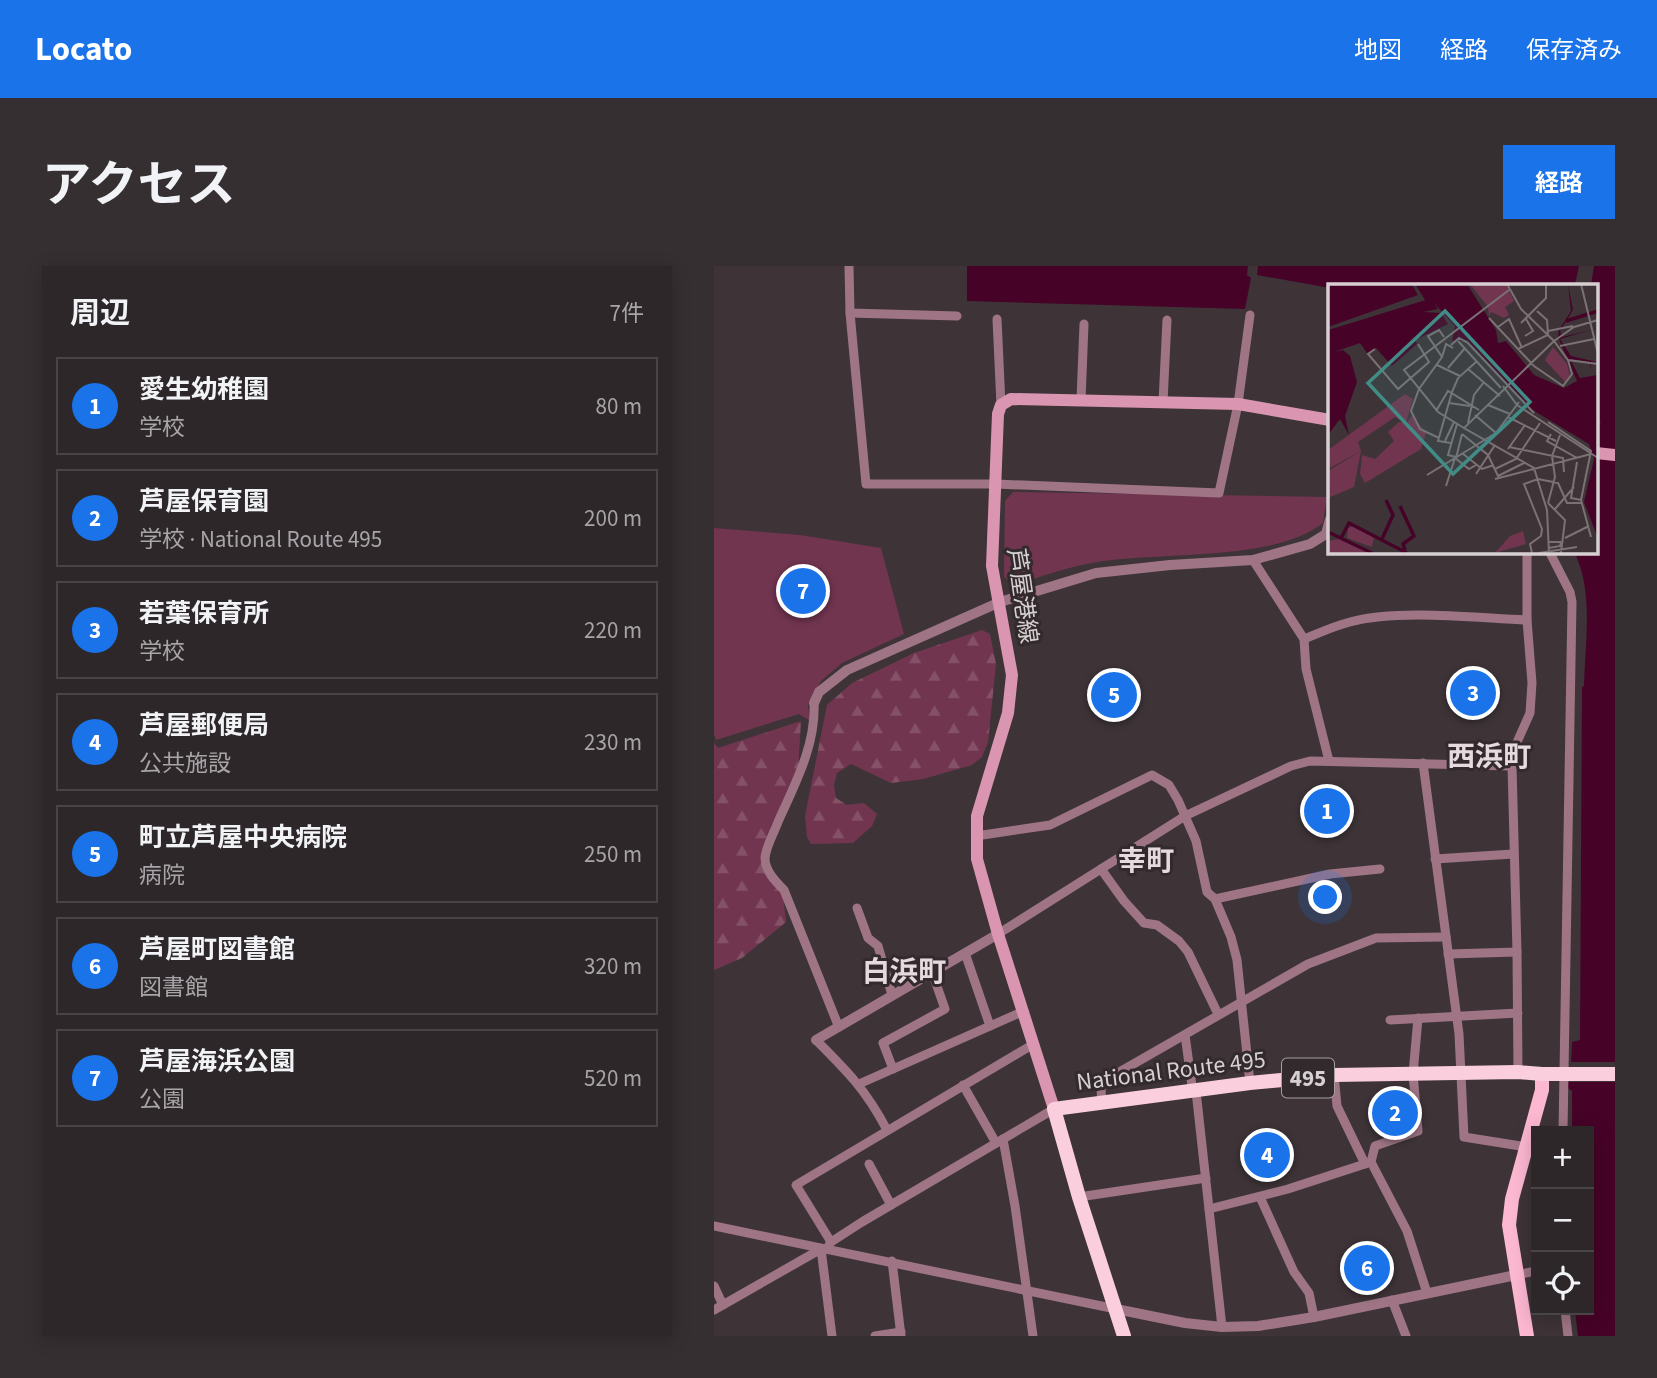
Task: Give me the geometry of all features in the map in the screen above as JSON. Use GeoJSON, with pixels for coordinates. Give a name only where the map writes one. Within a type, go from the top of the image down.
{"type":"FeatureCollection","features":[{"type":"Feature","properties":{"kind":"highway","name":"National Route 495"},"geometry":{"type":"LineString","coordinates":[[1124,1336],[1054,1109],[1250,1083],[1334,1075],[1518,1072],[1615,1074]]}},
{"type":"Feature","properties":{"kind":"main road"},"geometry":{"type":"LineString","coordinates":[[1001,405],[1011,398],[1238,404],[1328,420]]}},
{"type":"Feature","properties":{"kind":"main road","name":"芦屋港線"},"geometry":{"type":"LineString","coordinates":[[1001,405],[998,414],[992,566],[1012,675],[1011,696],[977,816],[977,859],[1032,1045],[1054,1109]]}},
{"type":"Feature","properties":{"kind":"main road"},"geometry":{"type":"LineString","coordinates":[[1527,1336],[1509,1225],[1513,1199],[1542,1090],[1542,1074]]}},
{"type":"Feature","properties":{"kind":"street"},"geometry":{"type":"LineString","coordinates":[[849,266],[850,313],[866,484],[996,484],[1219,492],[1238,404],[1250,315]]}},
{"type":"Feature","properties":{"kind":"street"},"geometry":{"type":"LineString","coordinates":[[850,313],[957,316]]}},
{"type":"Feature","properties":{"kind":"street"},"geometry":{"type":"LineString","coordinates":[[997,319],[1001,405]]}},
{"type":"Feature","properties":{"kind":"street"},"geometry":{"type":"LineString","coordinates":[[1163,402],[1167,320]]}},
{"type":"Feature","properties":{"kind":"street"},"geometry":{"type":"LineString","coordinates":[[1081,400],[1084,324]]}},
{"type":"Feature","properties":{"kind":"street"},"geometry":{"type":"LineString","coordinates":[[838,1025],[784,890],[773,880],[765,859],[810,748],[815,718],[814,703],[819,692],[847,670],[1000,602],[1096,573],[1253,560],[1310,544],[1328,533]]}},
{"type":"Feature","properties":{"kind":"street"},"geometry":{"type":"LineString","coordinates":[[1518,1072],[1511,766],[1514,749],[1530,713],[1532,682],[1527,620],[1527,553]]}},
{"type":"Feature","properties":{"kind":"street"},"geometry":{"type":"LineString","coordinates":[[1550,553],[1572,602],[1563,1126]]}},
{"type":"Feature","properties":{"kind":"street"},"geometry":{"type":"LineString","coordinates":[[1253,560],[1304,639],[1306,669],[1329,761]]}},
{"type":"Feature","properties":{"kind":"street"},"geometry":{"type":"LineString","coordinates":[[1304,639],[1349,622],[1370,618],[1426,616],[1527,620]]}},
{"type":"Feature","properties":{"kind":"street"},"geometry":{"type":"LineString","coordinates":[[887,1130],[859,1084],[816,1040],[998,934],[1185,816],[1291,766],[1310,761],[1511,766]]}},
{"type":"Feature","properties":{"kind":"street"},"geometry":{"type":"LineString","coordinates":[[1423,763],[1456,1015],[1462,1073],[1464,1137],[1527,1147]]}},
{"type":"Feature","properties":{"kind":"street"},"geometry":{"type":"LineString","coordinates":[[976,836],[1050,825],[1152,775],[1169,785],[1196,841],[1207,892],[1215,899],[1231,937],[1237,960],[1250,1083]]}},
{"type":"Feature","properties":{"kind":"street"},"geometry":{"type":"LineString","coordinates":[[1435,859],[1513,855]]}},
{"type":"Feature","properties":{"kind":"street"},"geometry":{"type":"LineString","coordinates":[[1101,869],[1144,923],[1157,925],[1179,941],[1188,952],[1218,1014]]}},
{"type":"Feature","properties":{"kind":"street"},"geometry":{"type":"LineString","coordinates":[[1215,899],[1330,874],[1380,869]]}},
{"type":"Feature","properties":{"kind":"street"},"geometry":{"type":"LineString","coordinates":[[857,908],[868,938],[878,946],[892,995]]}},
{"type":"Feature","properties":{"kind":"street"},"geometry":{"type":"LineString","coordinates":[[1102,1102],[1102,1083],[1308,964],[1376,938],[1446,937]]}},
{"type":"Feature","properties":{"kind":"street"},"geometry":{"type":"LineString","coordinates":[[1448,954],[1517,952]]}},
{"type":"Feature","properties":{"kind":"street"},"geometry":{"type":"LineString","coordinates":[[965,953],[990,1026]]}},
{"type":"Feature","properties":{"kind":"street"},"geometry":{"type":"LineString","coordinates":[[892,1069],[883,1043],[945,1009],[932,972]]}},
{"type":"Feature","properties":{"kind":"street"},"geometry":{"type":"LineString","coordinates":[[859,1084],[1024,1011]]}},
{"type":"Feature","properties":{"kind":"street"},"geometry":{"type":"LineString","coordinates":[[1390,1020],[1518,1013]]}},
{"type":"Feature","properties":{"kind":"street"},"geometry":{"type":"LineString","coordinates":[[1368,1163],[1376,1146],[1418,1131],[1413,1074],[1418,1018]]}},
{"type":"Feature","properties":{"kind":"street"},"geometry":{"type":"LineString","coordinates":[[1185,1035],[1192,1086],[1196,1091],[1222,1327]]}},
{"type":"Feature","properties":{"kind":"street"},"geometry":{"type":"LineString","coordinates":[[832,1336],[827,1247],[796,1185],[1032,1045]]}},
{"type":"Feature","properties":{"kind":"street"},"geometry":{"type":"LineString","coordinates":[[1334,1075],[1337,1106],[1407,1231],[1427,1293]]}},
{"type":"Feature","properties":{"kind":"street"},"geometry":{"type":"LineString","coordinates":[[963,1086],[1000,1141],[1015,1206],[1033,1336]]}},
{"type":"Feature","properties":{"kind":"street"},"geometry":{"type":"LineString","coordinates":[[714,1286],[718,1307],[827,1247],[891,1205],[1054,1109]]}},
{"type":"Feature","properties":{"kind":"street"},"geometry":{"type":"LineString","coordinates":[[1209,1209],[1260,1197],[1368,1163]]}},
{"type":"Feature","properties":{"kind":"street"},"geometry":{"type":"LineString","coordinates":[[869,1164],[891,1205]]}},
{"type":"Feature","properties":{"kind":"street"},"geometry":{"type":"LineString","coordinates":[[1079,1197],[1206,1178]]}},
{"type":"Feature","properties":{"kind":"street"},"geometry":{"type":"LineString","coordinates":[[1260,1197],[1294,1272],[1309,1293],[1314,1317]]}},
{"type":"Feature","properties":{"kind":"street"},"geometry":{"type":"LineString","coordinates":[[714,1226],[827,1247],[1185,1323],[1222,1327],[1258,1326],[1314,1317],[1531,1272]]}},
{"type":"Feature","properties":{"kind":"street"},"geometry":{"type":"LineString","coordinates":[[875,1336],[901,1334],[892,1261]]}},
{"type":"Feature","properties":{"kind":"street"},"geometry":{"type":"LineString","coordinates":[[1392,1300],[1406,1336]]}},
{"type":"Feature","properties":{"kind":"street"},"geometry":{"type":"LineString","coordinates":[[1566,1315],[1568,1336]]}},
{"type":"Feature","properties":{"kind":"green space"},"geometry":{"type":"Polygon","coordinates":[[[1013,492],[1327,497],[1323,523],[1302,535],[1277,544],[1218,553],[1129,558],[1093,563],[1016,585],[1004,577],[1005,501],[1013,492]]]}},
{"type":"Feature","properties":{"kind":"green space"},"geometry":{"type":"Polygon","coordinates":[[[714,528],[800,535],[881,548],[904,634],[842,663],[821,681],[808,705],[810,721],[799,714],[716,740],[714,528]]]}},
{"type":"Feature","properties":{"kind":"green space"},"geometry":{"type":"Polygon","coordinates":[[[982,630],[990,634],[996,664],[988,742],[982,757],[972,765],[923,779],[891,783],[851,764],[837,773],[834,785],[836,798],[847,805],[864,803],[877,814],[872,826],[853,843],[811,844],[807,837],[805,816],[827,705],[852,683],[914,653],[982,630]]]}},
{"type":"Feature","properties":{"kind":"green space"},"geometry":{"type":"Polygon","coordinates":[[[801,721],[798,771],[762,851],[763,864],[783,895],[786,922],[742,958],[714,970],[714,743],[718,748],[801,721]]]}},
{"type":"Feature","properties":{"kind":"shaded area"},"geometry":{"type":"Polygon","coordinates":[[[967,266],[1248,266],[1247,275],[1251,278],[1245,309],[967,301],[967,266]]]}},
{"type":"Feature","properties":{"kind":"shaded area"},"geometry":{"type":"Polygon","coordinates":[[[1258,266],[1579,266],[1575,284],[1328,284],[1328,288],[1257,275],[1258,266]]]}},
{"type":"Feature","properties":{"kind":"shaded area"},"geometry":{"type":"Polygon","coordinates":[[[1594,266],[1615,266],[1615,1336],[1578,1336],[1576,1315],[1594,1315],[1594,1126],[1572,1126],[1572,1091],[1562,1084],[1571,1069],[1572,1042],[1580,1040],[1582,687],[1587,617],[1584,583],[1575,553],[1598,553],[1598,424],[1601,422],[1598,420],[1598,284],[1591,284],[1594,266]]]}},
{"type":"Feature","properties":{"kind":"pier"},"geometry":{"type":"Polygon","coordinates":[[[1568,1062],[1615,1062],[1615,1082],[1563,1082],[1568,1062]]]}},
{"type":"Feature","properties":{"kind":"place","name":"芦屋海浜公園"},"geometry":{"type":"Point","coordinates":[803,591]}},
{"type":"Feature","properties":{"kind":"place","name":"若葉保育所"},"geometry":{"type":"Point","coordinates":[1473,693]}},
{"type":"Feature","properties":{"kind":"place","name":"町立芦屋中央病院"},"geometry":{"type":"Point","coordinates":[1114,695]}},
{"type":"Feature","properties":{"kind":"place","name":"愛生幼稚園"},"geometry":{"type":"Point","coordinates":[1327,811]}},
{"type":"Feature","properties":{"kind":"place","name":"芦屋保育園"},"geometry":{"type":"Point","coordinates":[1395,1113]}},
{"type":"Feature","properties":{"kind":"place","name":"芦屋郵便局"},"geometry":{"type":"Point","coordinates":[1267,1155]}},
{"type":"Feature","properties":{"kind":"place","name":"芦屋町図書館"},"geometry":{"type":"Point","coordinates":[1367,1268]}},
{"type":"Feature","properties":{"kind":"district","name":"西浜町"},"geometry":{"type":"Point","coordinates":[1489,757]}},
{"type":"Feature","properties":{"kind":"district","name":"幸町"},"geometry":{"type":"Point","coordinates":[1146,861]}},
{"type":"Feature","properties":{"kind":"district","name":"白浜町"},"geometry":{"type":"Point","coordinates":[904,972]}}]}
